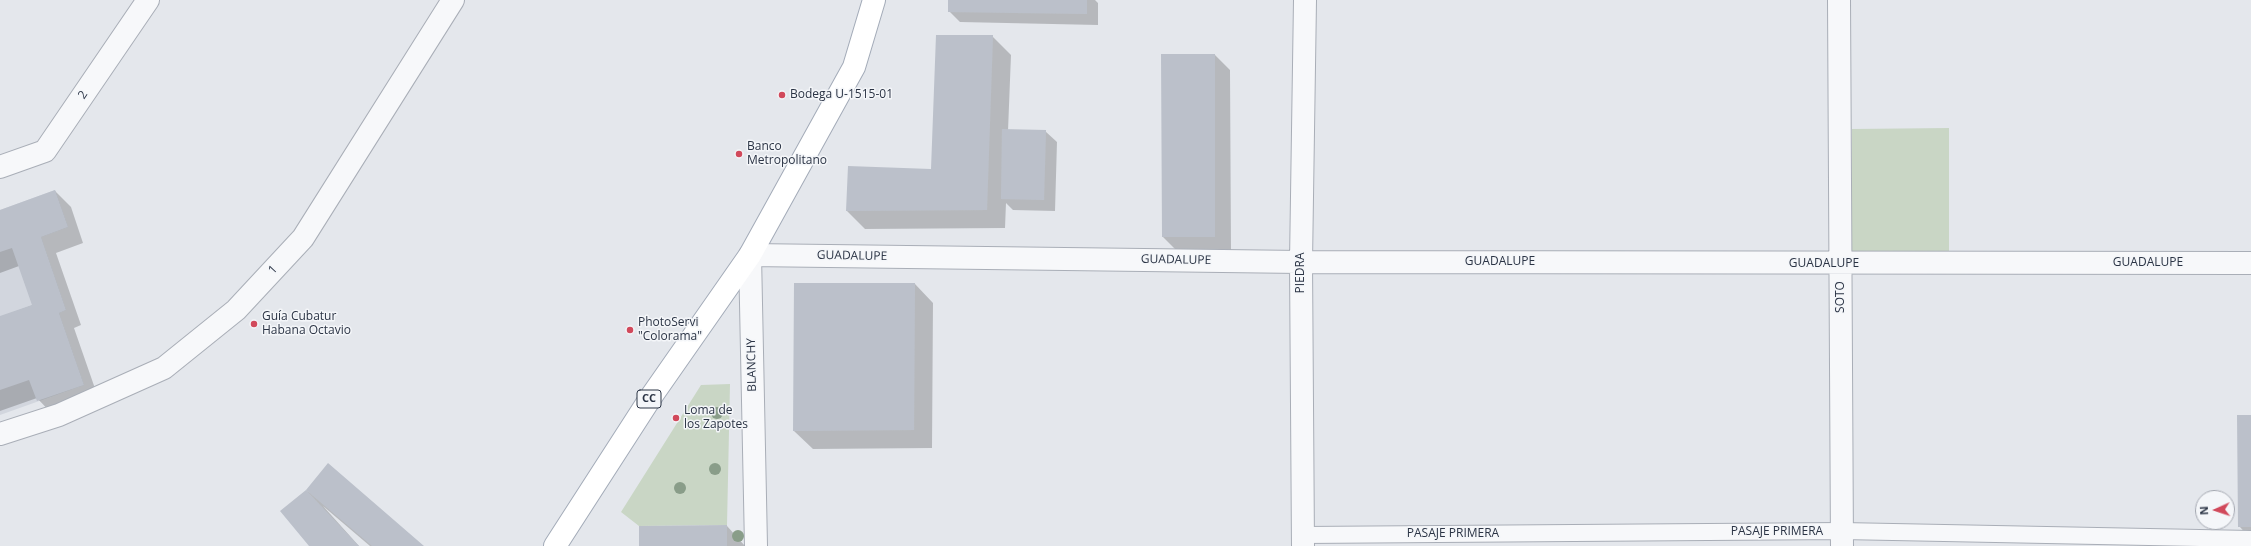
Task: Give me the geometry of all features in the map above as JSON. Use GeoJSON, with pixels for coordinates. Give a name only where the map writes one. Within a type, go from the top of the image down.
{"type":"FeatureCollection","features":[{"type":"Feature","properties":{"kind":"main road","name":"CC"},"geometry":{"type":"LineString","coordinates":[[555,546],[653,394],[750,255],[854,67],[874,0]]}},
{"type":"Feature","properties":{"kind":"street","name":"2"},"geometry":{"type":"LineString","coordinates":[[0,166],[44,152],[148,0]]}},
{"type":"Feature","properties":{"kind":"street","name":"1"},"geometry":{"type":"LineString","coordinates":[[0,434],[59,416],[164,368],[236,310],[303,238],[453,0]]}},
{"type":"Feature","properties":{"kind":"street","name":"PIEDRA"},"geometry":{"type":"LineString","coordinates":[[1304,540],[1301,262],[1305,0]]}},
{"type":"Feature","properties":{"kind":"street","name":"SOTO"},"geometry":{"type":"LineString","coordinates":[[1840,0],[1842,539]]}},
{"type":"Feature","properties":{"kind":"street","name":"GUADALUPE"},"geometry":{"type":"LineString","coordinates":[[750,255],[1301,262],[1841,264],[2251,263]]}},
{"type":"Feature","properties":{"kind":"street","name":"BLANCHY"},"geometry":{"type":"LineString","coordinates":[[750,255],[756,546]]}},
{"type":"Feature","properties":{"kind":"lane","name":"PASAJE PRIMERA"},"geometry":{"type":"LineString","coordinates":[[1304,540],[2251,539]]}},
{"type":"Feature","properties":{"kind":"shaded area"},"geometry":{"type":"Polygon","coordinates":[[[55,190],[68,227],[41,237],[66,310],[59,313],[84,385],[0,415],[0,210],[55,190]]]}},
{"type":"Feature","properties":{"kind":"green space"},"geometry":{"type":"Polygon","coordinates":[[[1949,128],[1949,251],[1852,252],[1852,129],[1949,128]]]}},
{"type":"Feature","properties":{"kind":"green space"},"geometry":{"type":"Polygon","coordinates":[[[730,384],[727,525],[639,526],[621,512],[701,385],[730,384]]]}},
{"type":"Feature","properties":{"kind":"building"},"geometry":{"type":"Polygon","coordinates":[[[948,0],[1087,0],[1087,14],[948,12],[948,0]]]}},
{"type":"Feature","properties":{"kind":"building"},"geometry":{"type":"Polygon","coordinates":[[[936,35],[993,35],[987,210],[846,211],[848,166],[931,169],[936,35]]]}},
{"type":"Feature","properties":{"kind":"building"},"geometry":{"type":"Polygon","coordinates":[[[1161,54],[1215,54],[1215,237],[1162,237],[1161,54]]]}},
{"type":"Feature","properties":{"kind":"building"},"geometry":{"type":"Polygon","coordinates":[[[1002,129],[1046,130],[1044,200],[1001,199],[1002,129]]]}},
{"type":"Feature","properties":{"kind":"building"},"geometry":{"type":"Polygon","coordinates":[[[55,190],[68,227],[41,237],[66,310],[59,313],[84,385],[37,401],[29,380],[0,390],[0,316],[32,305],[12,248],[0,252],[0,210],[55,190]]]}},
{"type":"Feature","properties":{"kind":"building"},"geometry":{"type":"Polygon","coordinates":[[[794,283],[915,283],[914,430],[793,431],[794,283]]]}},
{"type":"Feature","properties":{"kind":"building"},"geometry":{"type":"Polygon","coordinates":[[[2237,415],[2251,415],[2251,527],[2238,527],[2237,415]]]}},
{"type":"Feature","properties":{"kind":"building"},"geometry":{"type":"Polygon","coordinates":[[[328,463],[424,546],[372,546],[306,490],[328,463]]]}},
{"type":"Feature","properties":{"kind":"building"},"geometry":{"type":"Polygon","coordinates":[[[306,490],[359,546],[309,546],[280,511],[306,490]]]}},
{"type":"Feature","properties":{"kind":"building"},"geometry":{"type":"Polygon","coordinates":[[[727,525],[727,546],[639,546],[639,526],[727,525]]]}},
{"type":"Feature","properties":{"kind":"place","name":"Bodega U-1515-01"},"geometry":{"type":"Point","coordinates":[782,95]}},
{"type":"Feature","properties":{"kind":"place","name":"Banco Metropolitano"},"geometry":{"type":"Point","coordinates":[739,154]}},
{"type":"Feature","properties":{"kind":"place","name":"Guía Cubatur Habana Octavio"},"geometry":{"type":"Point","coordinates":[254,324]}},
{"type":"Feature","properties":{"kind":"place","name":"PhotoServi \"Colorama\""},"geometry":{"type":"Point","coordinates":[630,330]}},
{"type":"Feature","properties":{"kind":"place","name":"Loma de los Zapotes"},"geometry":{"type":"Point","coordinates":[676,418]}}]}
